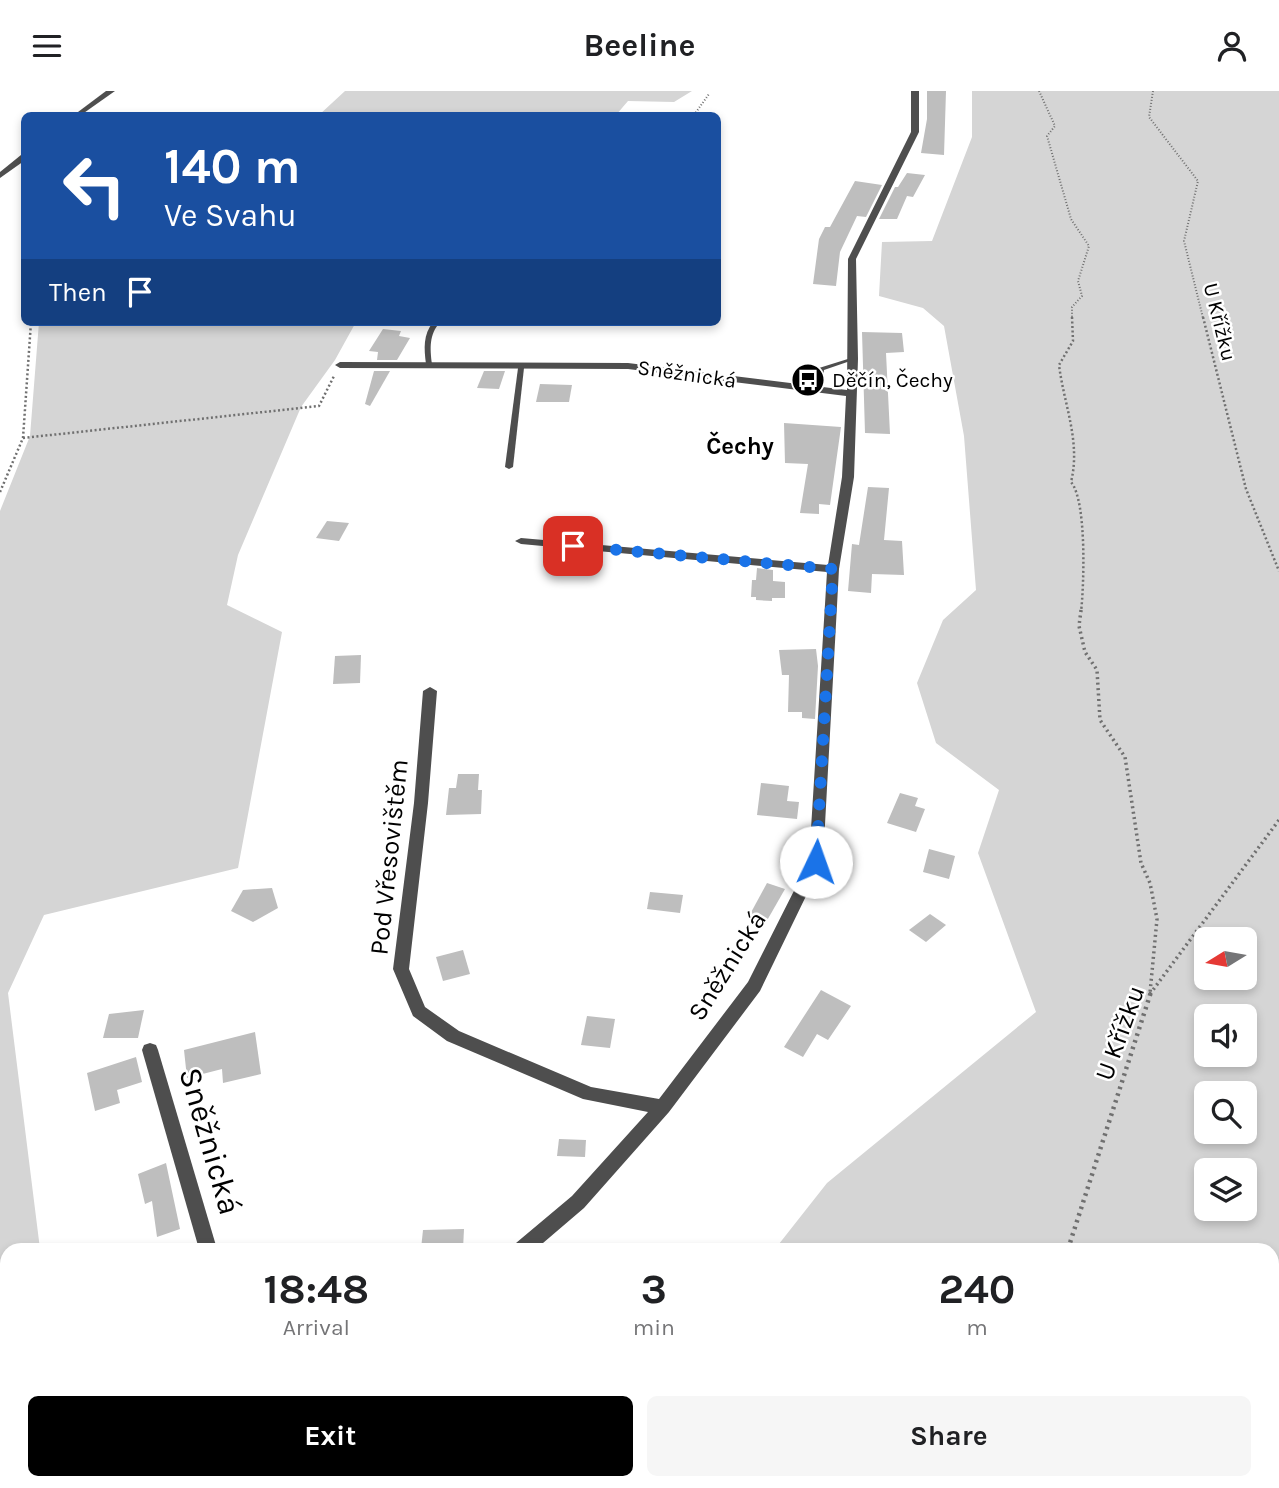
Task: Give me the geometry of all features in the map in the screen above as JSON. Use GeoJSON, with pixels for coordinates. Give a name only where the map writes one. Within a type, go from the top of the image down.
{"type":"FeatureCollection","features":[{"type":"Feature","properties":{"kind":"street"},"geometry":{"type":"LineString","coordinates":[[81,112],[111,91]]}},
{"type":"Feature","properties":{"kind":"street","name":"Sněžnická"},"geometry":{"type":"LineString","coordinates":[[530,1243],[578,1202],[663,1107],[754,986],[816,862],[833,569],[848,477],[853,359],[852,259],[915,132],[915,91]]}},
{"type":"Feature","properties":{"kind":"street"},"geometry":{"type":"LineString","coordinates":[[0,176],[21,160]]}},
{"type":"Feature","properties":{"kind":"street"},"geometry":{"type":"LineString","coordinates":[[0,165],[14,166]]}},
{"type":"Feature","properties":{"kind":"street","name":"Sněžnická"},"geometry":{"type":"LineString","coordinates":[[340,365],[429,364],[521,368],[628,366],[852,394]]}},
{"type":"Feature","properties":{"kind":"street"},"geometry":{"type":"LineString","coordinates":[[521,541],[833,569]]}},
{"type":"Feature","properties":{"kind":"street","name":"Pod Vřesovištěm"},"geometry":{"type":"LineString","coordinates":[[430,691],[421,803],[401,969],[419,1011],[453,1036],[589,1094],[663,1107]]}},
{"type":"Feature","properties":{"kind":"street","name":"Sněžnická"},"geometry":{"type":"LineString","coordinates":[[150,1049],[206,1243]]}},
{"type":"Feature","properties":{"kind":"lane"},"geometry":{"type":"LineString","coordinates":[[429,364],[426,342],[433,326]]}},
{"type":"Feature","properties":{"kind":"lane"},"geometry":{"type":"LineString","coordinates":[[818,391],[821,369],[853,359]]}},
{"type":"Feature","properties":{"kind":"lane"},"geometry":{"type":"LineString","coordinates":[[509,467],[521,368]]}},
{"type":"Feature","properties":{"kind":"path"},"geometry":{"type":"LineString","coordinates":[[1039,91],[1055,126],[1047,136],[1067,206],[1078,233],[1089,246],[1079,282],[1082,296],[1072,307],[1073,341],[1059,365],[1065,399],[1072,416],[1077,465],[1072,482],[1076,488],[1083,521],[1082,554],[1085,580],[1079,626],[1084,652],[1097,670],[1100,683],[1097,695],[1100,700],[1100,720],[1121,747],[1131,779],[1141,863],[1150,883],[1157,919],[1150,993]]}},
{"type":"Feature","properties":{"kind":"path","name":"U Křížku"},"geometry":{"type":"LineString","coordinates":[[1153,91],[1149,117],[1198,181],[1184,241],[1246,489],[1279,571]]}},
{"type":"Feature","properties":{"kind":"path"},"geometry":{"type":"LineString","coordinates":[[696,112],[709,94]]}},
{"type":"Feature","properties":{"kind":"path"},"geometry":{"type":"LineString","coordinates":[[0,492],[23,438],[31,326]]}},
{"type":"Feature","properties":{"kind":"path"},"geometry":{"type":"LineString","coordinates":[[23,438],[319,406],[340,365]]}},
{"type":"Feature","properties":{"kind":"path","name":"U Křížku"},"geometry":{"type":"LineString","coordinates":[[1070,1243],[1150,993],[1279,820]]}},
{"type":"Feature","properties":{"kind":"shaded area"},"geometry":{"type":"Polygon","coordinates":[[[345,91],[692,91],[674,102],[628,101],[619,112],[322,112],[345,91]]]}},
{"type":"Feature","properties":{"kind":"shaded area"},"geometry":{"type":"Polygon","coordinates":[[[972,91],[1279,91],[1279,1243],[780,1243],[827,1183],[1036,1012],[978,853],[999,790],[936,743],[917,683],[943,620],[976,590],[964,436],[944,326],[923,308],[879,296],[882,242],[932,241],[972,137],[972,91]]]}},
{"type":"Feature","properties":{"kind":"shaded area"},"geometry":{"type":"Polygon","coordinates":[[[39,326],[354,326],[335,360],[301,407],[238,555],[227,605],[282,632],[238,868],[44,915],[8,993],[39,1243],[0,1243],[0,511],[30,436],[39,326]]]}},
{"type":"Feature","properties":{"kind":"building"},"geometry":{"type":"Polygon","coordinates":[[[927,91],[946,91],[944,155],[921,153],[927,119],[927,91]]]}},
{"type":"Feature","properties":{"kind":"building"},"geometry":{"type":"Polygon","coordinates":[[[907,173],[925,175],[913,197],[907,196],[897,219],[879,219],[895,187],[898,187],[907,173]]]}},
{"type":"Feature","properties":{"kind":"building"},"geometry":{"type":"Polygon","coordinates":[[[855,181],[882,185],[866,217],[857,216],[840,252],[836,286],[813,284],[819,239],[825,227],[830,227],[855,181]]]}},
{"type":"Feature","properties":{"kind":"building"},"geometry":{"type":"Polygon","coordinates":[[[383,329],[401,331],[399,336],[410,338],[397,360],[377,360],[378,352],[369,351],[383,329]]]}},
{"type":"Feature","properties":{"kind":"building"},"geometry":{"type":"Polygon","coordinates":[[[862,332],[902,333],[904,352],[886,353],[890,434],[865,433],[862,332]]]}},
{"type":"Feature","properties":{"kind":"building"},"geometry":{"type":"Polygon","coordinates":[[[374,371],[390,371],[370,406],[365,404],[374,371]]]}},
{"type":"Feature","properties":{"kind":"building"},"geometry":{"type":"Polygon","coordinates":[[[484,371],[505,371],[499,389],[477,388],[484,371]]]}},
{"type":"Feature","properties":{"kind":"building"},"geometry":{"type":"Polygon","coordinates":[[[540,384],[572,385],[569,402],[536,402],[540,384]]]}},
{"type":"Feature","properties":{"kind":"building"},"geometry":{"type":"Polygon","coordinates":[[[784,423],[841,427],[830,505],[819,504],[819,514],[800,513],[808,464],[785,463],[784,423]]]}},
{"type":"Feature","properties":{"kind":"building"},"geometry":{"type":"Polygon","coordinates":[[[868,487],[889,488],[884,540],[902,541],[904,575],[872,574],[871,593],[848,591],[852,544],[859,545],[868,487]]]}},
{"type":"Feature","properties":{"kind":"building"},"geometry":{"type":"Polygon","coordinates":[[[327,521],[349,523],[339,541],[316,538],[327,521]]]}},
{"type":"Feature","properties":{"kind":"building"},"geometry":{"type":"Polygon","coordinates":[[[757,568],[773,570],[773,581],[785,582],[785,598],[772,598],[772,601],[751,597],[752,580],[756,580],[757,568]]]}},
{"type":"Feature","properties":{"kind":"building"},"geometry":{"type":"Polygon","coordinates":[[[816,649],[818,666],[815,719],[802,718],[802,712],[788,712],[789,675],[782,675],[779,650],[816,649]]]}},
{"type":"Feature","properties":{"kind":"building"},"geometry":{"type":"Polygon","coordinates":[[[361,655],[360,683],[333,684],[335,656],[361,655]]]}},
{"type":"Feature","properties":{"kind":"building"},"geometry":{"type":"Polygon","coordinates":[[[458,774],[479,774],[478,790],[482,790],[481,814],[446,815],[449,788],[456,788],[458,774]]]}},
{"type":"Feature","properties":{"kind":"building"},"geometry":{"type":"Polygon","coordinates":[[[761,783],[789,786],[787,801],[799,802],[797,819],[757,815],[761,783]]]}},
{"type":"Feature","properties":{"kind":"building"},"geometry":{"type":"Polygon","coordinates":[[[900,793],[918,798],[915,806],[925,809],[916,832],[887,823],[900,793]]]}},
{"type":"Feature","properties":{"kind":"building"},"geometry":{"type":"Polygon","coordinates":[[[929,849],[955,856],[949,879],[923,872],[929,849]]]}},
{"type":"Feature","properties":{"kind":"building"},"geometry":{"type":"Polygon","coordinates":[[[767,883],[785,889],[765,924],[748,918],[767,883]]]}},
{"type":"Feature","properties":{"kind":"building"},"geometry":{"type":"Polygon","coordinates":[[[272,888],[278,908],[253,922],[231,911],[243,890],[272,888]]]}},
{"type":"Feature","properties":{"kind":"building"},"geometry":{"type":"Polygon","coordinates":[[[650,892],[683,895],[680,913],[647,909],[650,892]]]}},
{"type":"Feature","properties":{"kind":"building"},"geometry":{"type":"Polygon","coordinates":[[[930,914],[946,925],[926,942],[909,930],[930,914]]]}},
{"type":"Feature","properties":{"kind":"building"},"geometry":{"type":"Polygon","coordinates":[[[463,950],[470,974],[443,981],[436,957],[463,950]]]}},
{"type":"Feature","properties":{"kind":"building"},"geometry":{"type":"Polygon","coordinates":[[[821,990],[851,1006],[828,1040],[817,1034],[803,1057],[784,1047],[821,990]]]}},
{"type":"Feature","properties":{"kind":"building"},"geometry":{"type":"Polygon","coordinates":[[[144,1010],[138,1038],[103,1038],[109,1014],[144,1010]]]}},
{"type":"Feature","properties":{"kind":"building"},"geometry":{"type":"Polygon","coordinates":[[[587,1016],[615,1019],[610,1048],[581,1045],[587,1016]]]}},
{"type":"Feature","properties":{"kind":"building"},"geometry":{"type":"Polygon","coordinates":[[[255,1032],[261,1074],[223,1083],[222,1069],[187,1078],[184,1050],[255,1032]]]}},
{"type":"Feature","properties":{"kind":"building"},"geometry":{"type":"Polygon","coordinates":[[[136,1057],[142,1082],[117,1090],[120,1103],[95,1111],[87,1073],[136,1057]]]}},
{"type":"Feature","properties":{"kind":"building"},"geometry":{"type":"Polygon","coordinates":[[[559,1139],[586,1140],[585,1157],[557,1156],[559,1139]]]}},
{"type":"Feature","properties":{"kind":"building"},"geometry":{"type":"Polygon","coordinates":[[[166,1163],[180,1229],[157,1237],[152,1201],[145,1204],[138,1174],[166,1163]]]}},
{"type":"Feature","properties":{"kind":"building"},"geometry":{"type":"Polygon","coordinates":[[[464,1229],[463,1243],[422,1243],[423,1230],[464,1229]]]}},
{"type":"Feature","properties":{"kind":"place","name":"Děčín, Čechy"},"geometry":{"type":"Point","coordinates":[808,380]}},
{"type":"Feature","properties":{"kind":"district","name":"Čechy"},"geometry":{"type":"Point","coordinates":[740,446]}},
{"type":"Feature","properties":{"kind":"route"},"geometry":{"type":"LineString","coordinates":[[573,546],[833,569],[816,862]]}}]}
